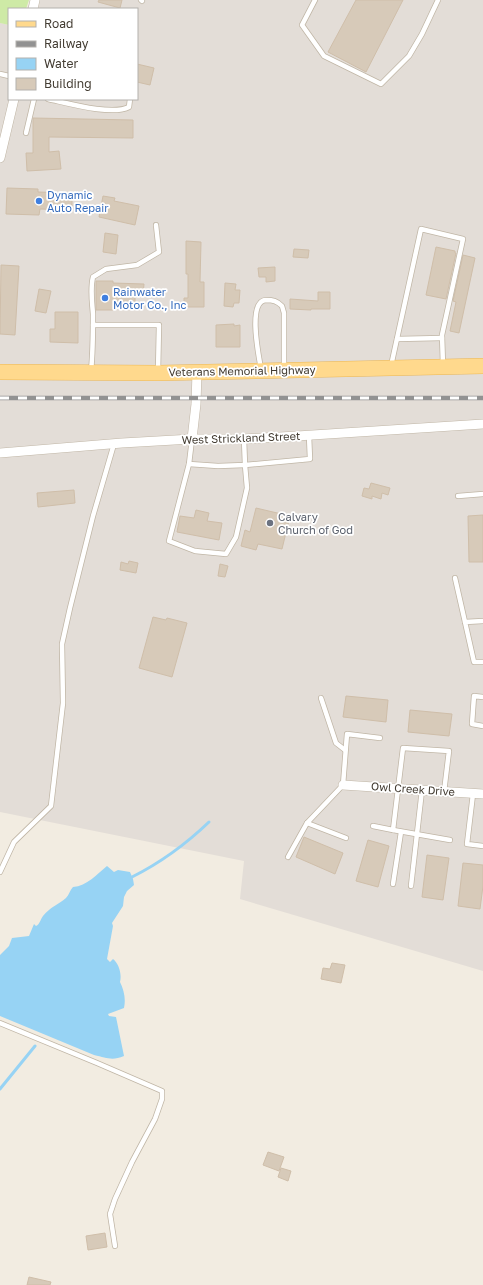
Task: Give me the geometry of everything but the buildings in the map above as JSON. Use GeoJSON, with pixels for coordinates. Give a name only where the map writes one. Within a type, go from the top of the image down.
{"type":"FeatureCollection","features":[{"type":"Feature","properties":{"kind":"main road","name":"Veterans Memorial Highway"},"geometry":{"type":"LineString","coordinates":[[0,372],[158,373],[483,366]]}},
{"type":"Feature","properties":{"kind":"street"},"geometry":{"type":"LineString","coordinates":[[0,158],[14,100]]}},
{"type":"Feature","properties":{"kind":"street"},"geometry":{"type":"LineString","coordinates":[[192,439],[196,404],[197,372]]}},
{"type":"Feature","properties":{"kind":"street","name":"West Strickland Street"},"geometry":{"type":"LineString","coordinates":[[0,453],[192,439],[244,439],[309,436],[483,424]]}},
{"type":"Feature","properties":{"kind":"street","name":"Owl Creek Drive"},"geometry":{"type":"LineString","coordinates":[[343,785],[483,794]]}},
{"type":"Feature","properties":{"kind":"lane"},"geometry":{"type":"LineString","coordinates":[[315,0],[302,25],[324,56],[381,84],[410,56],[438,0]]}},
{"type":"Feature","properties":{"kind":"lane"},"geometry":{"type":"LineString","coordinates":[[26,133],[34,100]]}},
{"type":"Feature","properties":{"kind":"lane"},"geometry":{"type":"LineString","coordinates":[[52,100],[91,109],[124,109],[129,107],[130,100]]}},
{"type":"Feature","properties":{"kind":"lane"},"geometry":{"type":"LineString","coordinates":[[91,373],[93,325],[91,287],[93,277],[106,269],[137,265],[159,252],[156,225]]}},
{"type":"Feature","properties":{"kind":"lane"},"geometry":{"type":"LineString","coordinates":[[391,368],[421,229],[463,239],[442,338],[443,367]]}},
{"type":"Feature","properties":{"kind":"lane"},"geometry":{"type":"LineString","coordinates":[[262,371],[257,345],[255,322],[258,304],[263,300],[276,300],[282,306],[284,313],[284,370]]}},
{"type":"Feature","properties":{"kind":"lane"},"geometry":{"type":"LineString","coordinates":[[93,325],[158,325],[158,373]]}},
{"type":"Feature","properties":{"kind":"lane"},"geometry":{"type":"LineString","coordinates":[[397,339],[442,338]]}},
{"type":"Feature","properties":{"kind":"lane"},"geometry":{"type":"LineString","coordinates":[[189,464],[218,466],[245,465],[310,459],[309,436]]}},
{"type":"Feature","properties":{"kind":"lane"},"geometry":{"type":"LineString","coordinates":[[192,439],[189,464],[169,541],[195,551],[226,554],[236,537],[247,488],[244,439]]}},
{"type":"Feature","properties":{"kind":"lane"},"geometry":{"type":"LineString","coordinates":[[0,872],[14,842],[51,806],[63,703],[62,644],[91,524],[114,444]]}},
{"type":"Feature","properties":{"kind":"lane"},"geometry":{"type":"LineString","coordinates":[[458,496],[483,494]]}},
{"type":"Feature","properties":{"kind":"lane"},"geometry":{"type":"LineString","coordinates":[[455,578],[474,662],[483,662]]}},
{"type":"Feature","properties":{"kind":"lane"},"geometry":{"type":"LineString","coordinates":[[465,622],[483,621]]}},
{"type":"Feature","properties":{"kind":"lane"},"geometry":{"type":"LineString","coordinates":[[483,697],[474,696],[472,724],[483,726]]}},
{"type":"Feature","properties":{"kind":"lane"},"geometry":{"type":"LineString","coordinates":[[321,698],[336,743],[346,750]]}},
{"type":"Feature","properties":{"kind":"lane"},"geometry":{"type":"LineString","coordinates":[[288,857],[307,823],[343,785],[347,734],[380,738]]}},
{"type":"Feature","properties":{"kind":"lane"},"geometry":{"type":"LineString","coordinates":[[393,830],[403,748],[449,751],[444,792]]}},
{"type":"Feature","properties":{"kind":"lane"},"geometry":{"type":"LineString","coordinates":[[411,886],[422,790]]}},
{"type":"Feature","properties":{"kind":"lane"},"geometry":{"type":"LineString","coordinates":[[473,794],[467,844],[483,846]]}},
{"type":"Feature","properties":{"kind":"lane"},"geometry":{"type":"LineString","coordinates":[[307,823],[346,838]]}},
{"type":"Feature","properties":{"kind":"lane"},"geometry":{"type":"LineString","coordinates":[[373,826],[450,840]]}},
{"type":"Feature","properties":{"kind":"lane"},"geometry":{"type":"LineString","coordinates":[[393,884],[401,832]]}},
{"type":"Feature","properties":{"kind":"lane"},"geometry":{"type":"LineString","coordinates":[[0,1023],[162,1091],[162,1099],[155,1119],[126,1175],[110,1214],[115,1246]]}},
{"type":"Feature","properties":{"kind":"shaded area"},"geometry":{"type":"Polygon","coordinates":[[[30,0],[483,0],[483,971],[240,899],[244,861],[0,812],[0,23],[8,25],[8,100],[138,100],[138,8],[27,8],[30,0]]]}},
{"type":"Feature","properties":{"kind":"green space"},"geometry":{"type":"Polygon","coordinates":[[[0,0],[29,0],[26,8],[8,8],[8,25],[0,23],[0,0]]]}},
{"type":"Feature","properties":{"kind":"water"},"geometry":{"type":"Polygon","coordinates":[[[107,866],[114,872],[118,870],[130,872],[134,885],[127,891],[124,897],[123,906],[112,923],[113,926],[107,959],[110,962],[113,959],[118,966],[121,976],[120,982],[125,998],[124,1008],[108,1014],[109,1016],[116,1017],[124,1056],[113,1059],[94,1055],[0,1016],[0,955],[9,946],[12,938],[29,936],[34,924],[36,926],[45,913],[66,898],[73,887],[87,882],[107,866]]]}},
{"type":"Feature","properties":{"kind":"waterway"},"geometry":{"type":"LineString","coordinates":[[132,877],[173,852],[209,822]]}},
{"type":"Feature","properties":{"kind":"waterway"},"geometry":{"type":"LineString","coordinates":[[0,1089],[35,1046]]}},
{"type":"Feature","properties":{"kind":"railway"},"geometry":{"type":"LineString","coordinates":[[0,398],[483,398]]}},
{"type":"Feature","properties":{"kind":"place","name":"Dynamic Auto Repair"},"geometry":{"type":"Point","coordinates":[39,201]}},
{"type":"Feature","properties":{"kind":"place","name":"Rainwater Motor Co., Inc"},"geometry":{"type":"Point","coordinates":[105,298]}},
{"type":"Feature","properties":{"kind":"place","name":"Calvary Church of God"},"geometry":{"type":"Point","coordinates":[270,523]}}]}
